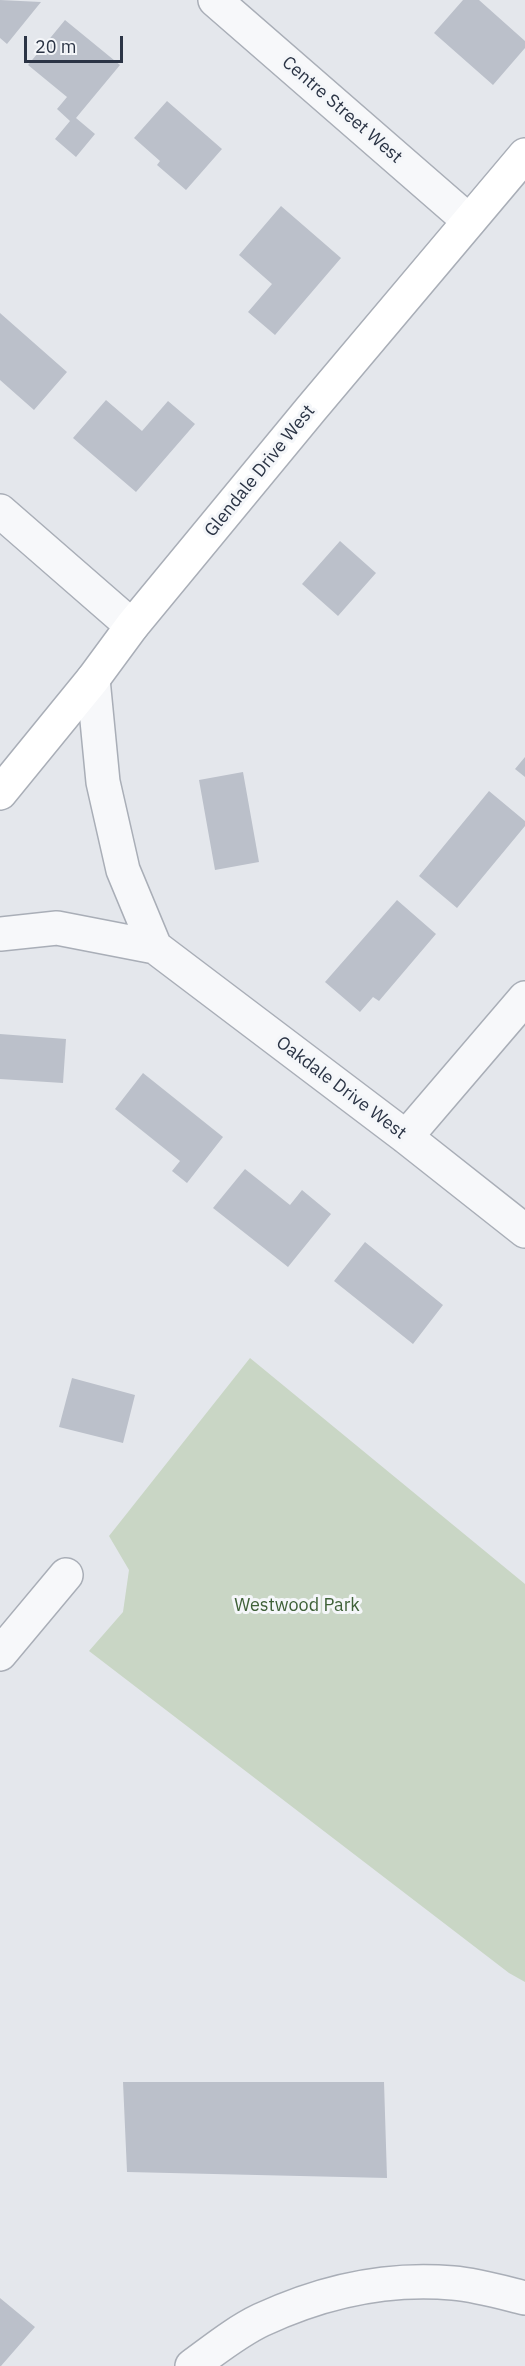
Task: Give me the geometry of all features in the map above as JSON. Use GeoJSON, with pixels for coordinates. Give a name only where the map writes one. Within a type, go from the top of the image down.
{"type":"FeatureCollection","features":[{"type":"Feature","properties":{"kind":"street","name":"Centre Street West"},"geometry":{"type":"LineString","coordinates":[[215,0],[469,221]]}},
{"type":"Feature","properties":{"kind":"street","name":"Glendale Drive West"},"geometry":{"type":"LineString","coordinates":[[0,793],[93,679],[132,626],[525,155]]}},
{"type":"Feature","properties":{"kind":"street"},"geometry":{"type":"LineString","coordinates":[[0,511],[132,626]]}},
{"type":"Feature","properties":{"kind":"street"},"geometry":{"type":"LineString","coordinates":[[93,679],[103,782],[123,870],[155,947]]}},
{"type":"Feature","properties":{"kind":"street","name":"Oakdale Drive West"},"geometry":{"type":"LineString","coordinates":[[0,934],[57,928],[155,947],[406,1137],[525,1231]]}},
{"type":"Feature","properties":{"kind":"street"},"geometry":{"type":"LineString","coordinates":[[406,1137],[525,998]]}},
{"type":"Feature","properties":{"kind":"street"},"geometry":{"type":"LineString","coordinates":[[0,1654],[66,1575]]}},
{"type":"Feature","properties":{"kind":"street"},"geometry":{"type":"LineString","coordinates":[[192,2366],[259,2321],[310,2300],[373,2284],[454,2283],[525,2298]]}},
{"type":"Feature","properties":{"kind":"green space","name":"Westwood Park"},"geometry":{"type":"Polygon","coordinates":[[[250,1358],[525,1584],[525,1982],[509,1973],[89,1651],[123,1612],[129,1570],[109,1536],[250,1358]]]}},
{"type":"Feature","properties":{"kind":"building"},"geometry":{"type":"Polygon","coordinates":[[[0,0],[41,2],[7,44],[0,38],[0,0]]]}},
{"type":"Feature","properties":{"kind":"building"},"geometry":{"type":"Polygon","coordinates":[[[463,0],[479,0],[525,41],[525,48],[493,85],[434,33],[463,0]]]}},
{"type":"Feature","properties":{"kind":"building"},"geometry":{"type":"Polygon","coordinates":[[[65,20],[120,65],[76,118],[95,134],[76,157],[55,139],[70,121],[57,109],[67,97],[28,65],[65,20]]]}},
{"type":"Feature","properties":{"kind":"building"},"geometry":{"type":"Polygon","coordinates":[[[167,101],[222,149],[186,190],[157,165],[160,161],[134,138],[167,101]]]}},
{"type":"Feature","properties":{"kind":"building"},"geometry":{"type":"Polygon","coordinates":[[[281,206],[341,258],[275,335],[248,312],[272,284],[239,255],[281,206]]]}},
{"type":"Feature","properties":{"kind":"building"},"geometry":{"type":"Polygon","coordinates":[[[0,313],[67,372],[34,410],[0,380],[0,313]]]}},
{"type":"Feature","properties":{"kind":"building"},"geometry":{"type":"Polygon","coordinates":[[[106,400],[142,431],[168,401],[195,424],[136,492],[73,438],[106,400]]]}},
{"type":"Feature","properties":{"kind":"building"},"geometry":{"type":"Polygon","coordinates":[[[340,541],[376,573],[338,616],[302,584],[340,541]]]}},
{"type":"Feature","properties":{"kind":"building"},"geometry":{"type":"Polygon","coordinates":[[[525,757],[525,777],[515,769],[525,757]]]}},
{"type":"Feature","properties":{"kind":"building"},"geometry":{"type":"Polygon","coordinates":[[[243,772],[259,862],[215,870],[199,780],[243,772]]]}},
{"type":"Feature","properties":{"kind":"building"},"geometry":{"type":"Polygon","coordinates":[[[489,791],[525,821],[525,826],[457,908],[419,876],[489,791]]]}},
{"type":"Feature","properties":{"kind":"building"},"geometry":{"type":"Polygon","coordinates":[[[397,900],[436,934],[379,1001],[373,997],[360,1012],[325,982],[397,900]]]}},
{"type":"Feature","properties":{"kind":"building"},"geometry":{"type":"Polygon","coordinates":[[[0,1034],[66,1039],[63,1083],[0,1079],[0,1034]]]}},
{"type":"Feature","properties":{"kind":"building"},"geometry":{"type":"Polygon","coordinates":[[[143,1073],[223,1137],[187,1183],[172,1171],[180,1161],[115,1109],[143,1073]]]}},
{"type":"Feature","properties":{"kind":"building"},"geometry":{"type":"Polygon","coordinates":[[[245,1169],[290,1205],[302,1190],[331,1214],[288,1267],[213,1208],[245,1169]]]}},
{"type":"Feature","properties":{"kind":"building"},"geometry":{"type":"Polygon","coordinates":[[[365,1242],[443,1305],[413,1344],[334,1281],[365,1242]]]}},
{"type":"Feature","properties":{"kind":"building"},"geometry":{"type":"Polygon","coordinates":[[[72,1378],[135,1395],[123,1443],[59,1427],[72,1378]]]}},
{"type":"Feature","properties":{"kind":"building"},"geometry":{"type":"Polygon","coordinates":[[[123,2082],[384,2082],[387,2178],[127,2172],[123,2082]]]}},
{"type":"Feature","properties":{"kind":"building"},"geometry":{"type":"Polygon","coordinates":[[[0,2298],[35,2327],[1,2366],[0,2366],[0,2298]]]}}]}
